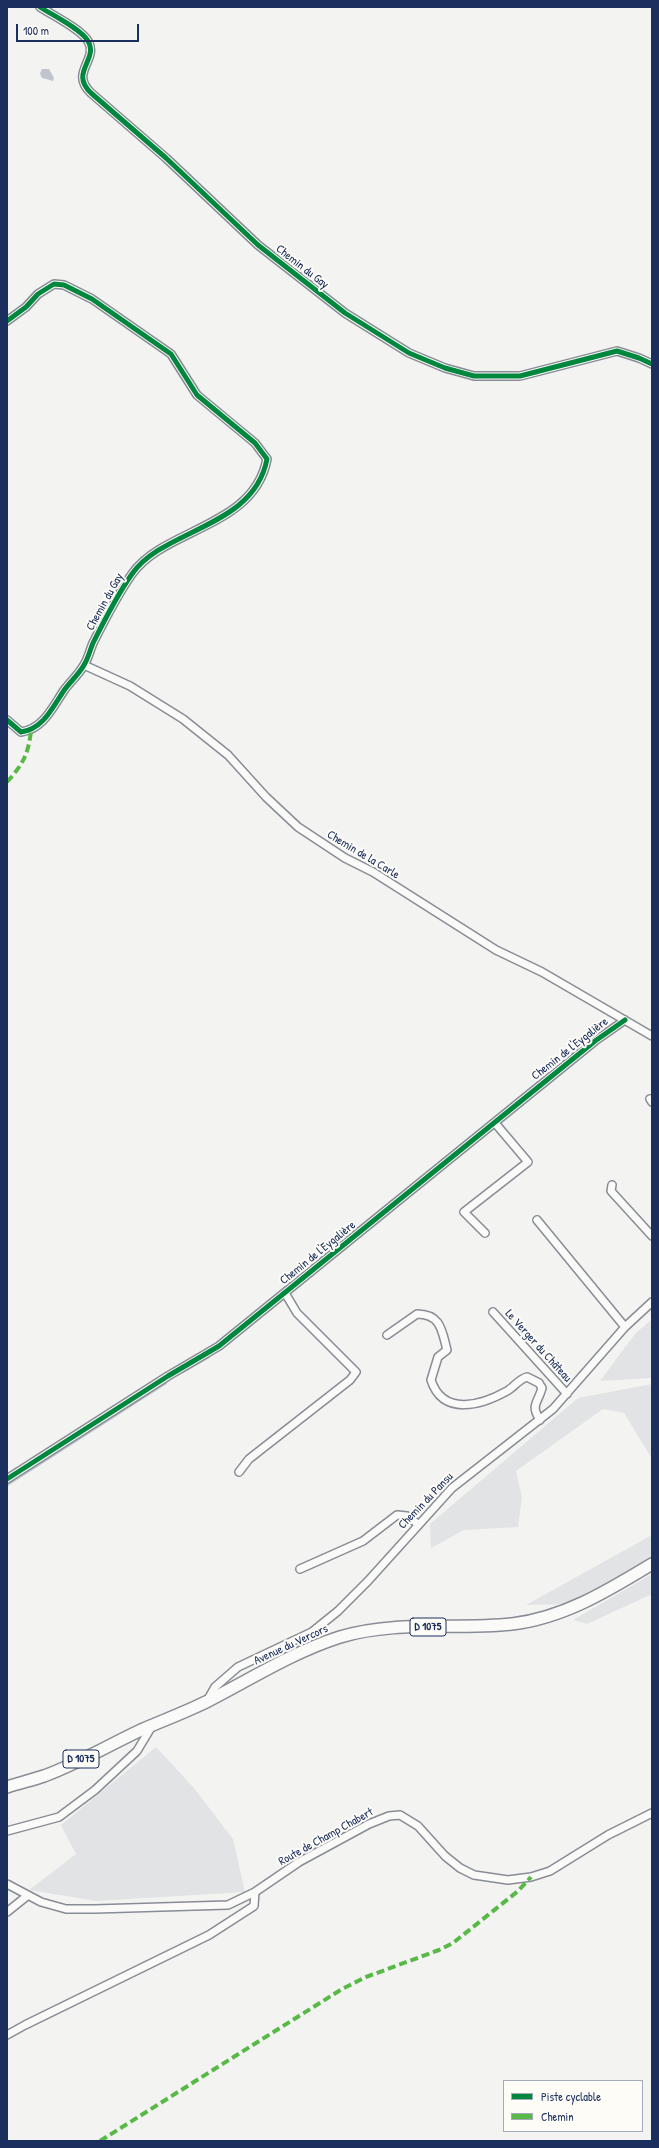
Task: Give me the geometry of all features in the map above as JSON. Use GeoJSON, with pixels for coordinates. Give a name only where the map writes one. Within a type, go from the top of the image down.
{"type":"FeatureCollection","features":[{"type":"Feature","properties":{"kind":"main road","name":"Avenue du Vercors"},"geometry":{"type":"LineString","coordinates":[[152,1726],[207,1701],[303,1651],[339,1638],[367,1630],[392,1627],[513,1624],[537,1620],[571,1608],[608,1590],[652,1564]]}},
{"type":"Feature","properties":{"kind":"main road","name":"D 1075"},"geometry":{"type":"LineString","coordinates":[[7,1787],[44,1776],[152,1726]]}},
{"type":"Feature","properties":{"kind":"street","name":"Chemin du Gay"},"geometry":{"type":"LineString","coordinates":[[40,7],[84,36],[90,44],[90,52],[82,75],[84,84],[91,93],[166,158],[258,245],[345,313],[409,353],[445,368],[474,376],[520,376],[617,351],[652,364]]}},
{"type":"Feature","properties":{"kind":"street","name":"Chemin du Gay"},"geometry":{"type":"LineString","coordinates":[[7,321],[26,307],[38,294],[54,284],[64,285],[92,299],[171,354],[197,395],[255,442],[267,459],[264,472],[250,493],[237,506],[216,521],[168,546],[142,562],[117,598],[92,644],[84,665],[42,722],[31,731],[21,732],[7,720]]}},
{"type":"Feature","properties":{"kind":"street","name":"Chemin de la Carle"},"geometry":{"type":"LineString","coordinates":[[84,665],[130,686],[183,719],[228,755],[266,797],[294,823],[334,851],[373,872],[496,950],[542,972],[652,1036]]}},
{"type":"Feature","properties":{"kind":"street","name":"Chemin de l'Eygalière"},"geometry":{"type":"LineString","coordinates":[[7,1479],[168,1376],[219,1346],[595,1041],[625,1020]]}},
{"type":"Feature","properties":{"kind":"street"},"geometry":{"type":"LineString","coordinates":[[485,1233],[464,1212],[528,1162],[495,1123]]}},
{"type":"Feature","properties":{"kind":"street"},"geometry":{"type":"LineString","coordinates":[[612,1185],[611,1192],[652,1236]]}},
{"type":"Feature","properties":{"kind":"street"},"geometry":{"type":"LineString","coordinates":[[538,1220],[625,1326]]}},
{"type":"Feature","properties":{"kind":"street"},"geometry":{"type":"LineString","coordinates":[[239,1472],[249,1459],[350,1380],[356,1372],[302,1318],[285,1293]]}},
{"type":"Feature","properties":{"kind":"street","name":"Chemin du Pansu"},"geometry":{"type":"LineString","coordinates":[[207,1701],[214,1686],[238,1667],[312,1632],[338,1611],[368,1581],[452,1488],[553,1409],[625,1326],[652,1302]]}},
{"type":"Feature","properties":{"kind":"street","name":"Le Verger du Château"},"geometry":{"type":"LineString","coordinates":[[493,1312],[566,1394]]}},
{"type":"Feature","properties":{"kind":"street"},"geometry":{"type":"LineString","coordinates":[[387,1335],[417,1314],[431,1316],[441,1326],[447,1350],[438,1357],[431,1380],[438,1393],[450,1403],[465,1406],[507,1391],[527,1377],[539,1383],[542,1388],[534,1406],[535,1412],[540,1420]]}},
{"type":"Feature","properties":{"kind":"street"},"geometry":{"type":"LineString","coordinates":[[300,1569],[363,1541],[397,1515],[407,1516],[418,1524]]}},
{"type":"Feature","properties":{"kind":"street"},"geometry":{"type":"LineString","coordinates":[[7,1831],[59,1817],[95,1790],[137,1751],[152,1726]]}},
{"type":"Feature","properties":{"kind":"street","name":"Route de Champ Chabert"},"geometry":{"type":"LineString","coordinates":[[7,1884],[26,1896],[66,1909],[95,1910],[228,1905],[255,1892],[299,1862],[368,1824],[389,1816],[400,1815],[418,1826],[445,1856],[460,1868],[474,1875],[508,1880],[532,1877],[550,1871],[608,1835],[652,1813]]}},
{"type":"Feature","properties":{"kind":"street"},"geometry":{"type":"LineString","coordinates":[[7,2036],[25,2025],[209,1935],[254,1906],[255,1892]]}},
{"type":"Feature","properties":{"kind":"street"},"geometry":{"type":"LineString","coordinates":[[7,1912],[26,1896]]}},
{"type":"Feature","properties":{"kind":"shaded area"},"geometry":{"type":"Polygon","coordinates":[[[42,69],[49,69],[54,78],[53,81],[42,78],[40,74],[42,69]]]}},
{"type":"Feature","properties":{"kind":"shaded area"},"geometry":{"type":"Polygon","coordinates":[[[652,1319],[652,1378],[600,1381],[635,1334],[652,1319]]]}},
{"type":"Feature","properties":{"kind":"shaded area"},"geometry":{"type":"Polygon","coordinates":[[[652,1384],[652,1459],[624,1413],[603,1409],[516,1471],[522,1497],[518,1527],[464,1530],[431,1548],[430,1524],[578,1398],[652,1384]]]}},
{"type":"Feature","properties":{"kind":"shaded area"},"geometry":{"type":"Polygon","coordinates":[[[652,1535],[652,1559],[568,1604],[526,1605],[652,1535]]]}},
{"type":"Feature","properties":{"kind":"shaded area"},"geometry":{"type":"Polygon","coordinates":[[[652,1574],[652,1594],[587,1624],[573,1620],[652,1574]]]}},
{"type":"Feature","properties":{"kind":"shaded area"},"geometry":{"type":"Polygon","coordinates":[[[156,1747],[194,1788],[233,1839],[245,1892],[96,1901],[29,1890],[76,1854],[61,1825],[156,1747]]]}},
{"type":"Feature","properties":{"kind":"waterway"},"geometry":{"type":"LineString","coordinates":[[183,1372],[209,1357]]}},
{"type":"Feature","properties":{"kind":"waterway"},"geometry":{"type":"LineString","coordinates":[[7,1485],[166,1383]]}},
{"type":"Feature","properties":{"kind":"marked path"},"geometry":{"type":"LineString","coordinates":[[7,782],[24,759],[31,731]]}},
{"type":"Feature","properties":{"kind":"marked path"},"geometry":{"type":"LineString","coordinates":[[100,2141],[342,1989],[366,1977],[439,1950],[453,1943],[518,1891],[531,1877]]}},
{"type":"Feature","properties":{"kind":"cycle path"},"geometry":{"type":"LineString","coordinates":[[40,7],[73,27],[88,41],[90,54],[83,72],[83,79],[85,86],[91,93],[166,158],[258,245],[345,313],[409,353],[445,368],[474,376],[520,376],[617,351],[652,364]]}},
{"type":"Feature","properties":{"kind":"cycle path"},"geometry":{"type":"LineString","coordinates":[[7,321],[26,307],[38,294],[54,284],[64,285],[92,299],[171,354],[197,395],[255,443],[267,459],[259,482],[245,500],[227,514],[165,546],[146,559],[132,574],[121,590],[107,616],[93,643],[87,660],[42,722],[29,730],[21,732],[7,720]]}},
{"type":"Feature","properties":{"kind":"cycle path"},"geometry":{"type":"LineString","coordinates":[[7,1479],[168,1376],[219,1346],[595,1041],[625,1020]]}}]}
